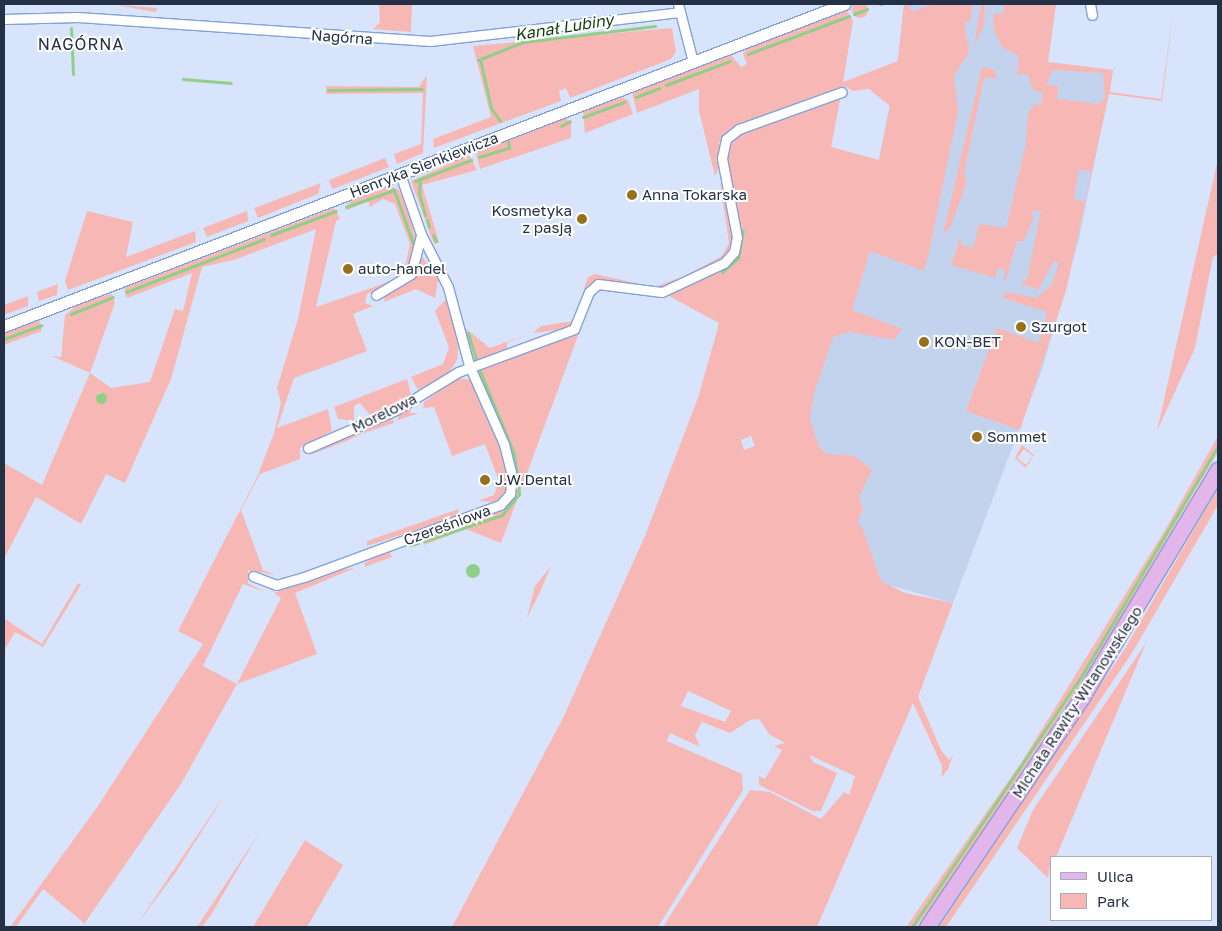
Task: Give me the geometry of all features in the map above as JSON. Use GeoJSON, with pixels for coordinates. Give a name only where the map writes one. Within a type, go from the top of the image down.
{"type":"FeatureCollection","features":[{"type":"Feature","properties":{"kind":"main road","name":"Michała Rawity-Witanowskiego"},"geometry":{"type":"LineString","coordinates":[[927,927],[1082,697],[1218,470]]}},
{"type":"Feature","properties":{"kind":"street","name":"Henryka Sienkiewicza"},"geometry":{"type":"LineString","coordinates":[[4,326],[844,4]]}},
{"type":"Feature","properties":{"kind":"street"},"geometry":{"type":"LineString","coordinates":[[1090,4],[1092,15]]}},
{"type":"Feature","properties":{"kind":"street","name":"Nagórna"},"geometry":{"type":"LineString","coordinates":[[4,19],[73,17],[430,41],[678,8],[692,62]]}},
{"type":"Feature","properties":{"kind":"street","name":"Morelowa"},"geometry":{"type":"LineString","coordinates":[[308,448],[396,410],[458,372],[574,330],[594,287],[608,283],[668,290],[728,260],[736,247],[737,233],[722,149],[734,131],[842,92]]}},
{"type":"Feature","properties":{"kind":"street","name":"Czereśniowa"},"geometry":{"type":"LineString","coordinates":[[253,576],[268,584],[286,583],[505,502],[512,488],[510,463],[470,368],[448,287],[422,234],[400,174]]}},
{"type":"Feature","properties":{"kind":"street"},"geometry":{"type":"LineString","coordinates":[[376,295],[411,274],[422,234]]}},
{"type":"Feature","properties":{"kind":"street"},"geometry":{"type":"LineString","coordinates":[[458,372],[465,351]]}},
{"type":"Feature","properties":{"kind":"shaded area"},"geometry":{"type":"Polygon","coordinates":[[[904,4],[1056,4],[1048,62],[1113,70],[1079,239],[1042,370],[953,603],[874,581],[803,409],[878,164],[896,74],[904,4]]]}},
{"type":"Feature","properties":{"kind":"shaded area"},"geometry":{"type":"Polygon","coordinates":[[[101,392],[107,398],[101,404],[95,398],[101,392]]]}},
{"type":"Feature","properties":{"kind":"shaded area"},"geometry":{"type":"Polygon","coordinates":[[[470,564],[476,564],[480,571],[476,578],[470,578],[466,574],[466,568],[470,564]]]}},
{"type":"Feature","properties":{"kind":"green space"},"geometry":{"type":"Polygon","coordinates":[[[860,2],[866,4],[868,10],[866,16],[860,18],[854,16],[852,10],[854,4],[860,2]]]}},
{"type":"Feature","properties":{"kind":"green space"},"geometry":{"type":"Polygon","coordinates":[[[379,4],[412,4],[411,32],[373,29],[380,22],[379,4]]]}},
{"type":"Feature","properties":{"kind":"green space"},"geometry":{"type":"Polygon","coordinates":[[[904,4],[916,4],[909,7],[912,12],[932,4],[973,4],[970,22],[964,22],[969,52],[954,76],[958,111],[924,271],[870,251],[852,310],[902,329],[894,340],[850,332],[833,337],[814,393],[810,419],[819,447],[827,454],[854,456],[872,470],[859,497],[863,508],[857,524],[862,527],[881,581],[905,593],[953,603],[918,697],[941,750],[949,760],[953,755],[948,769],[942,777],[942,766],[913,703],[817,927],[663,927],[750,790],[770,792],[821,819],[844,792],[849,795],[855,776],[809,755],[813,762],[837,773],[821,811],[813,811],[759,785],[759,776],[765,779],[782,750],[774,746],[785,743],[769,734],[759,719],[750,720],[730,733],[702,722],[695,735],[700,747],[670,733],[667,741],[742,774],[743,790],[658,927],[452,927],[563,718],[645,536],[698,398],[719,323],[667,295],[659,297],[615,288],[596,290],[615,286],[661,295],[732,261],[740,237],[724,156],[730,138],[835,97],[840,100],[831,147],[879,160],[890,106],[869,89],[853,91],[845,86],[737,127],[719,142],[720,166],[715,176],[699,111],[699,89],[637,113],[632,93],[725,55],[732,56],[741,67],[747,64],[743,54],[748,46],[846,9],[853,21],[843,82],[898,61],[904,4]],[[751,436],[741,440],[744,450],[755,446],[751,436]],[[688,691],[681,706],[725,722],[731,711],[688,691]]]}},
{"type":"Feature","properties":{"kind":"green space"},"geometry":{"type":"Polygon","coordinates":[[[981,4],[985,4],[984,24],[974,46],[981,4]]]}},
{"type":"Feature","properties":{"kind":"green space"},"geometry":{"type":"Polygon","coordinates":[[[1004,4],[1056,4],[1048,62],[1113,70],[1110,92],[1161,99],[1173,13],[1162,101],[1109,94],[1066,291],[1020,430],[966,411],[997,328],[1039,343],[1047,312],[1001,297],[1007,292],[1036,298],[1052,284],[1059,263],[1054,261],[1038,290],[1020,283],[1027,279],[1041,210],[1032,211],[1033,220],[1023,242],[1017,241],[1005,283],[1004,269],[998,268],[995,278],[951,265],[960,238],[962,245],[973,248],[979,224],[1006,228],[1026,144],[1028,114],[1034,104],[1041,105],[1043,93],[1033,90],[1028,75],[1017,74],[1019,56],[1003,48],[994,30],[993,14],[1003,14],[1004,4]],[[1053,70],[1046,84],[1059,87],[1057,99],[1098,104],[1105,98],[1103,73],[1053,70]],[[1079,169],[1074,199],[1085,202],[1091,172],[1079,169]]]}},
{"type":"Feature","properties":{"kind":"green space"},"geometry":{"type":"Polygon","coordinates":[[[117,5],[158,8],[155,12],[117,5]]]}},
{"type":"Feature","properties":{"kind":"green space"},"geometry":{"type":"Polygon","coordinates":[[[672,28],[676,52],[671,59],[570,98],[566,88],[559,91],[561,101],[434,148],[433,139],[491,117],[473,46],[672,28]]]}},
{"type":"Feature","properties":{"kind":"green space"},"geometry":{"type":"Polygon","coordinates":[[[982,67],[993,69],[998,78],[984,78],[964,172],[967,182],[950,228],[943,234],[982,67]]]}},
{"type":"Feature","properties":{"kind":"green space"},"geometry":{"type":"Polygon","coordinates":[[[427,75],[423,153],[397,164],[394,154],[421,144],[423,93],[326,94],[326,86],[419,87],[427,75]]]}},
{"type":"Feature","properties":{"kind":"green space"},"geometry":{"type":"Polygon","coordinates":[[[619,96],[628,100],[633,114],[585,133],[583,110],[619,96]]]}},
{"type":"Feature","properties":{"kind":"green space"},"geometry":{"type":"Polygon","coordinates":[[[565,117],[571,123],[571,138],[480,169],[476,152],[565,117]]]}},
{"type":"Feature","properties":{"kind":"green space"},"geometry":{"type":"Polygon","coordinates":[[[469,155],[477,170],[422,185],[439,242],[434,244],[411,181],[469,155]]]}},
{"type":"Feature","properties":{"kind":"green space"},"geometry":{"type":"Polygon","coordinates":[[[385,158],[389,167],[333,189],[331,186],[329,180],[385,158]]]}},
{"type":"Feature","properties":{"kind":"green space"},"geometry":{"type":"Polygon","coordinates":[[[1218,159],[1218,254],[1213,257],[1195,348],[1157,431],[1218,159]]]}},
{"type":"Feature","properties":{"kind":"green space"},"geometry":{"type":"Polygon","coordinates":[[[720,182],[734,233],[729,256],[685,276],[722,256],[729,243],[720,182]]]}},
{"type":"Feature","properties":{"kind":"green space"},"geometry":{"type":"Polygon","coordinates":[[[321,183],[318,194],[258,218],[254,208],[321,183]]]}},
{"type":"Feature","properties":{"kind":"green space"},"geometry":{"type":"Polygon","coordinates":[[[390,186],[399,190],[410,217],[417,244],[414,263],[400,282],[367,294],[365,303],[373,306],[353,314],[367,351],[294,378],[277,428],[328,409],[332,431],[300,448],[300,459],[260,474],[241,510],[263,570],[276,575],[248,570],[248,583],[265,592],[243,584],[203,666],[237,684],[181,784],[82,927],[84,923],[43,889],[16,927],[10,927],[98,806],[203,644],[178,631],[258,475],[274,433],[281,403],[277,388],[298,319],[316,229],[234,260],[202,267],[171,379],[125,483],[106,474],[81,524],[36,497],[4,559],[4,463],[42,485],[90,373],[111,388],[150,382],[175,309],[183,311],[192,273],[127,298],[124,288],[334,208],[340,219],[336,221],[316,307],[380,285],[403,276],[410,244],[395,204],[383,199],[370,207],[368,201],[347,210],[345,207],[355,197],[390,186]],[[99,392],[96,400],[106,403],[107,398],[99,392]]]}},
{"type":"Feature","properties":{"kind":"green space"},"geometry":{"type":"Polygon","coordinates":[[[87,211],[133,222],[126,257],[195,231],[196,242],[68,290],[65,281],[87,211]]]}},
{"type":"Feature","properties":{"kind":"green space"},"geometry":{"type":"Polygon","coordinates":[[[247,211],[248,221],[207,237],[203,228],[247,211]]]}},
{"type":"Feature","properties":{"kind":"green space"},"geometry":{"type":"Polygon","coordinates":[[[422,256],[438,280],[435,298],[416,289],[384,302],[385,296],[414,275],[422,256]]]}},
{"type":"Feature","properties":{"kind":"green space"},"geometry":{"type":"Polygon","coordinates":[[[595,274],[654,287],[679,278],[665,289],[597,281],[571,328],[533,333],[541,326],[574,321],[588,277],[595,274]]]}},
{"type":"Feature","properties":{"kind":"green space"},"geometry":{"type":"Polygon","coordinates":[[[58,284],[57,295],[39,301],[37,292],[58,284]]]}},
{"type":"Feature","properties":{"kind":"green space"},"geometry":{"type":"Polygon","coordinates":[[[112,294],[115,303],[90,373],[52,356],[61,357],[65,315],[81,302],[112,294]]]}},
{"type":"Feature","properties":{"kind":"green space"},"geometry":{"type":"Polygon","coordinates":[[[28,296],[28,306],[4,315],[4,305],[28,296]]]}},
{"type":"Feature","properties":{"kind":"green space"},"geometry":{"type":"Polygon","coordinates":[[[446,299],[459,342],[457,360],[449,373],[418,390],[411,377],[443,364],[449,347],[435,311],[446,299]]]}},
{"type":"Feature","properties":{"kind":"green space"},"geometry":{"type":"Polygon","coordinates":[[[39,320],[42,331],[4,345],[4,334],[10,329],[39,320]]]}},
{"type":"Feature","properties":{"kind":"green space"},"geometry":{"type":"Polygon","coordinates":[[[582,325],[501,543],[466,529],[424,545],[423,539],[499,512],[514,495],[516,480],[504,434],[477,369],[575,334],[582,325]]]}},
{"type":"Feature","properties":{"kind":"green space"},"geometry":{"type":"Polygon","coordinates":[[[465,328],[490,348],[529,334],[507,343],[507,349],[475,362],[465,328]]]}},
{"type":"Feature","properties":{"kind":"green space"},"geometry":{"type":"Polygon","coordinates":[[[458,378],[471,380],[501,445],[509,477],[506,492],[495,502],[478,501],[494,495],[499,481],[485,444],[452,456],[434,407],[423,408],[424,402],[458,378]]]}},
{"type":"Feature","properties":{"kind":"green space"},"geometry":{"type":"Polygon","coordinates":[[[407,379],[411,395],[400,403],[371,416],[360,403],[354,406],[354,421],[338,419],[334,407],[407,379]]]}},
{"type":"Feature","properties":{"kind":"green space"},"geometry":{"type":"Polygon","coordinates":[[[412,405],[410,413],[419,413],[398,420],[397,414],[412,405]]]}},
{"type":"Feature","properties":{"kind":"green space"},"geometry":{"type":"Polygon","coordinates":[[[392,417],[394,423],[364,433],[364,429],[392,417]]]}},
{"type":"Feature","properties":{"kind":"green space"},"geometry":{"type":"Polygon","coordinates":[[[359,431],[361,434],[349,440],[307,456],[359,431]]]}},
{"type":"Feature","properties":{"kind":"green space"},"geometry":{"type":"Polygon","coordinates":[[[1218,436],[1218,452],[1086,676],[937,899],[916,927],[906,927],[1021,763],[1165,530],[1218,436]]]}},
{"type":"Feature","properties":{"kind":"green space"},"geometry":{"type":"Polygon","coordinates":[[[1022,445],[1034,455],[1026,468],[1015,458],[1022,445]],[[1024,449],[1017,458],[1026,465],[1033,456],[1024,449]]]}},
{"type":"Feature","properties":{"kind":"green space"},"geometry":{"type":"Polygon","coordinates":[[[1218,488],[1218,505],[1132,653],[946,927],[939,927],[1126,647],[1218,488]]]}},
{"type":"Feature","properties":{"kind":"green space"},"geometry":{"type":"Polygon","coordinates":[[[459,509],[457,517],[367,546],[367,541],[459,509]]]}},
{"type":"Feature","properties":{"kind":"green space"},"geometry":{"type":"Polygon","coordinates":[[[389,550],[392,557],[365,567],[364,563],[389,550]]]}},
{"type":"Feature","properties":{"kind":"green space"},"geometry":{"type":"Polygon","coordinates":[[[551,566],[541,590],[527,618],[535,586],[551,566]]]}},
{"type":"Feature","properties":{"kind":"green space"},"geometry":{"type":"Polygon","coordinates":[[[355,568],[295,593],[317,654],[237,684],[281,598],[274,593],[332,571],[355,568]]]}},
{"type":"Feature","properties":{"kind":"green space"},"geometry":{"type":"Polygon","coordinates":[[[78,583],[81,585],[43,647],[15,632],[4,651],[4,618],[42,644],[78,583]]]}},
{"type":"Feature","properties":{"kind":"green space"},"geometry":{"type":"Polygon","coordinates":[[[1146,643],[1056,856],[1050,856],[1048,878],[1017,848],[1033,810],[1146,643]]]}},
{"type":"Feature","properties":{"kind":"green space"},"geometry":{"type":"Polygon","coordinates":[[[223,798],[176,872],[135,927],[213,812],[223,798]]]}},
{"type":"Feature","properties":{"kind":"green space"},"geometry":{"type":"Polygon","coordinates":[[[258,835],[212,913],[202,927],[197,927],[258,835]]]}},
{"type":"Feature","properties":{"kind":"green space"},"geometry":{"type":"Polygon","coordinates":[[[305,840],[343,865],[307,927],[253,927],[305,840]]]}},
{"type":"Feature","properties":{"kind":"waterway"},"geometry":{"type":"LineString","coordinates":[[854,14],[867,9]]}},
{"type":"Feature","properties":{"kind":"waterway"},"geometry":{"type":"LineString","coordinates":[[748,54],[849,16]]}},
{"type":"Feature","properties":{"kind":"waterway","name":"Kanał Lubiny"},"geometry":{"type":"LineString","coordinates":[[478,60],[523,42],[655,26]]}},
{"type":"Feature","properties":{"kind":"waterway","name":"Kanał Lubiny"},"geometry":{"type":"LineString","coordinates":[[71,28],[73,74]]}},
{"type":"Feature","properties":{"kind":"waterway"},"geometry":{"type":"LineString","coordinates":[[480,59],[491,108],[500,121]]}},
{"type":"Feature","properties":{"kind":"waterway"},"geometry":{"type":"LineString","coordinates":[[666,85],[730,61]]}},
{"type":"Feature","properties":{"kind":"waterway","name":"Kanał Lubiny"},"geometry":{"type":"LineString","coordinates":[[183,79],[231,83]]}},
{"type":"Feature","properties":{"kind":"waterway"},"geometry":{"type":"LineString","coordinates":[[636,97],[659,88]]}},
{"type":"Feature","properties":{"kind":"waterway","name":"Kanał Lubiny"},"geometry":{"type":"LineString","coordinates":[[328,90],[422,89]]}},
{"type":"Feature","properties":{"kind":"waterway"},"geometry":{"type":"LineString","coordinates":[[583,117],[624,102]]}},
{"type":"Feature","properties":{"kind":"waterway"},"geometry":{"type":"LineString","coordinates":[[561,126],[570,121]]}},
{"type":"Feature","properties":{"kind":"waterway"},"geometry":{"type":"LineString","coordinates":[[479,157],[509,148],[508,142]]}},
{"type":"Feature","properties":{"kind":"waterway"},"geometry":{"type":"LineString","coordinates":[[415,181],[471,160]]}},
{"type":"Feature","properties":{"kind":"waterway"},"geometry":{"type":"LineString","coordinates":[[420,179],[419,193],[425,215]]}},
{"type":"Feature","properties":{"kind":"waterway"},"geometry":{"type":"LineString","coordinates":[[346,207],[394,190],[413,243]]}},
{"type":"Feature","properties":{"kind":"waterway"},"geometry":{"type":"LineString","coordinates":[[271,235],[336,211]]}},
{"type":"Feature","properties":{"kind":"waterway"},"geometry":{"type":"LineString","coordinates":[[427,220],[429,227]]}},
{"type":"Feature","properties":{"kind":"waterway"},"geometry":{"type":"LineString","coordinates":[[722,272],[738,258],[743,230]]}},
{"type":"Feature","properties":{"kind":"waterway"},"geometry":{"type":"LineString","coordinates":[[433,235],[436,241]]}},
{"type":"Feature","properties":{"kind":"waterway"},"geometry":{"type":"LineString","coordinates":[[126,292],[264,239]]}},
{"type":"Feature","properties":{"kind":"waterway"},"geometry":{"type":"LineString","coordinates":[[71,314],[113,297]]}},
{"type":"Feature","properties":{"kind":"waterway"},"geometry":{"type":"LineString","coordinates":[[4,339],[42,325]]}},
{"type":"Feature","properties":{"kind":"waterway"},"geometry":{"type":"LineString","coordinates":[[468,333],[477,362]]}},
{"type":"Feature","properties":{"kind":"waterway"},"geometry":{"type":"LineString","coordinates":[[424,541],[502,515],[519,494],[514,454],[480,371]]}},
{"type":"Feature","properties":{"kind":"waterway"},"geometry":{"type":"LineString","coordinates":[[912,927],[1082,675],[1218,446]]}},
{"type":"Feature","properties":{"kind":"waterway"},"geometry":{"type":"LineString","coordinates":[[410,545],[418,543]]}},
{"type":"Feature","properties":{"kind":"place","name":"Anna Tokarska"},"geometry":{"type":"Point","coordinates":[632,195]}},
{"type":"Feature","properties":{"kind":"place","name":"Kosmetyka z pasją"},"geometry":{"type":"Point","coordinates":[582,219]}},
{"type":"Feature","properties":{"kind":"place","name":"auto-handel"},"geometry":{"type":"Point","coordinates":[348,269]}},
{"type":"Feature","properties":{"kind":"place","name":"Szurgot"},"geometry":{"type":"Point","coordinates":[1021,327]}},
{"type":"Feature","properties":{"kind":"place","name":"KON-BET"},"geometry":{"type":"Point","coordinates":[924,342]}},
{"type":"Feature","properties":{"kind":"place","name":"Sommet"},"geometry":{"type":"Point","coordinates":[977,437]}},
{"type":"Feature","properties":{"kind":"place","name":"J.W.Dental"},"geometry":{"type":"Point","coordinates":[485,480]}},
{"type":"Feature","properties":{"kind":"district","name":"NAGÓRNA"},"geometry":{"type":"Point","coordinates":[81,44]}}]}
